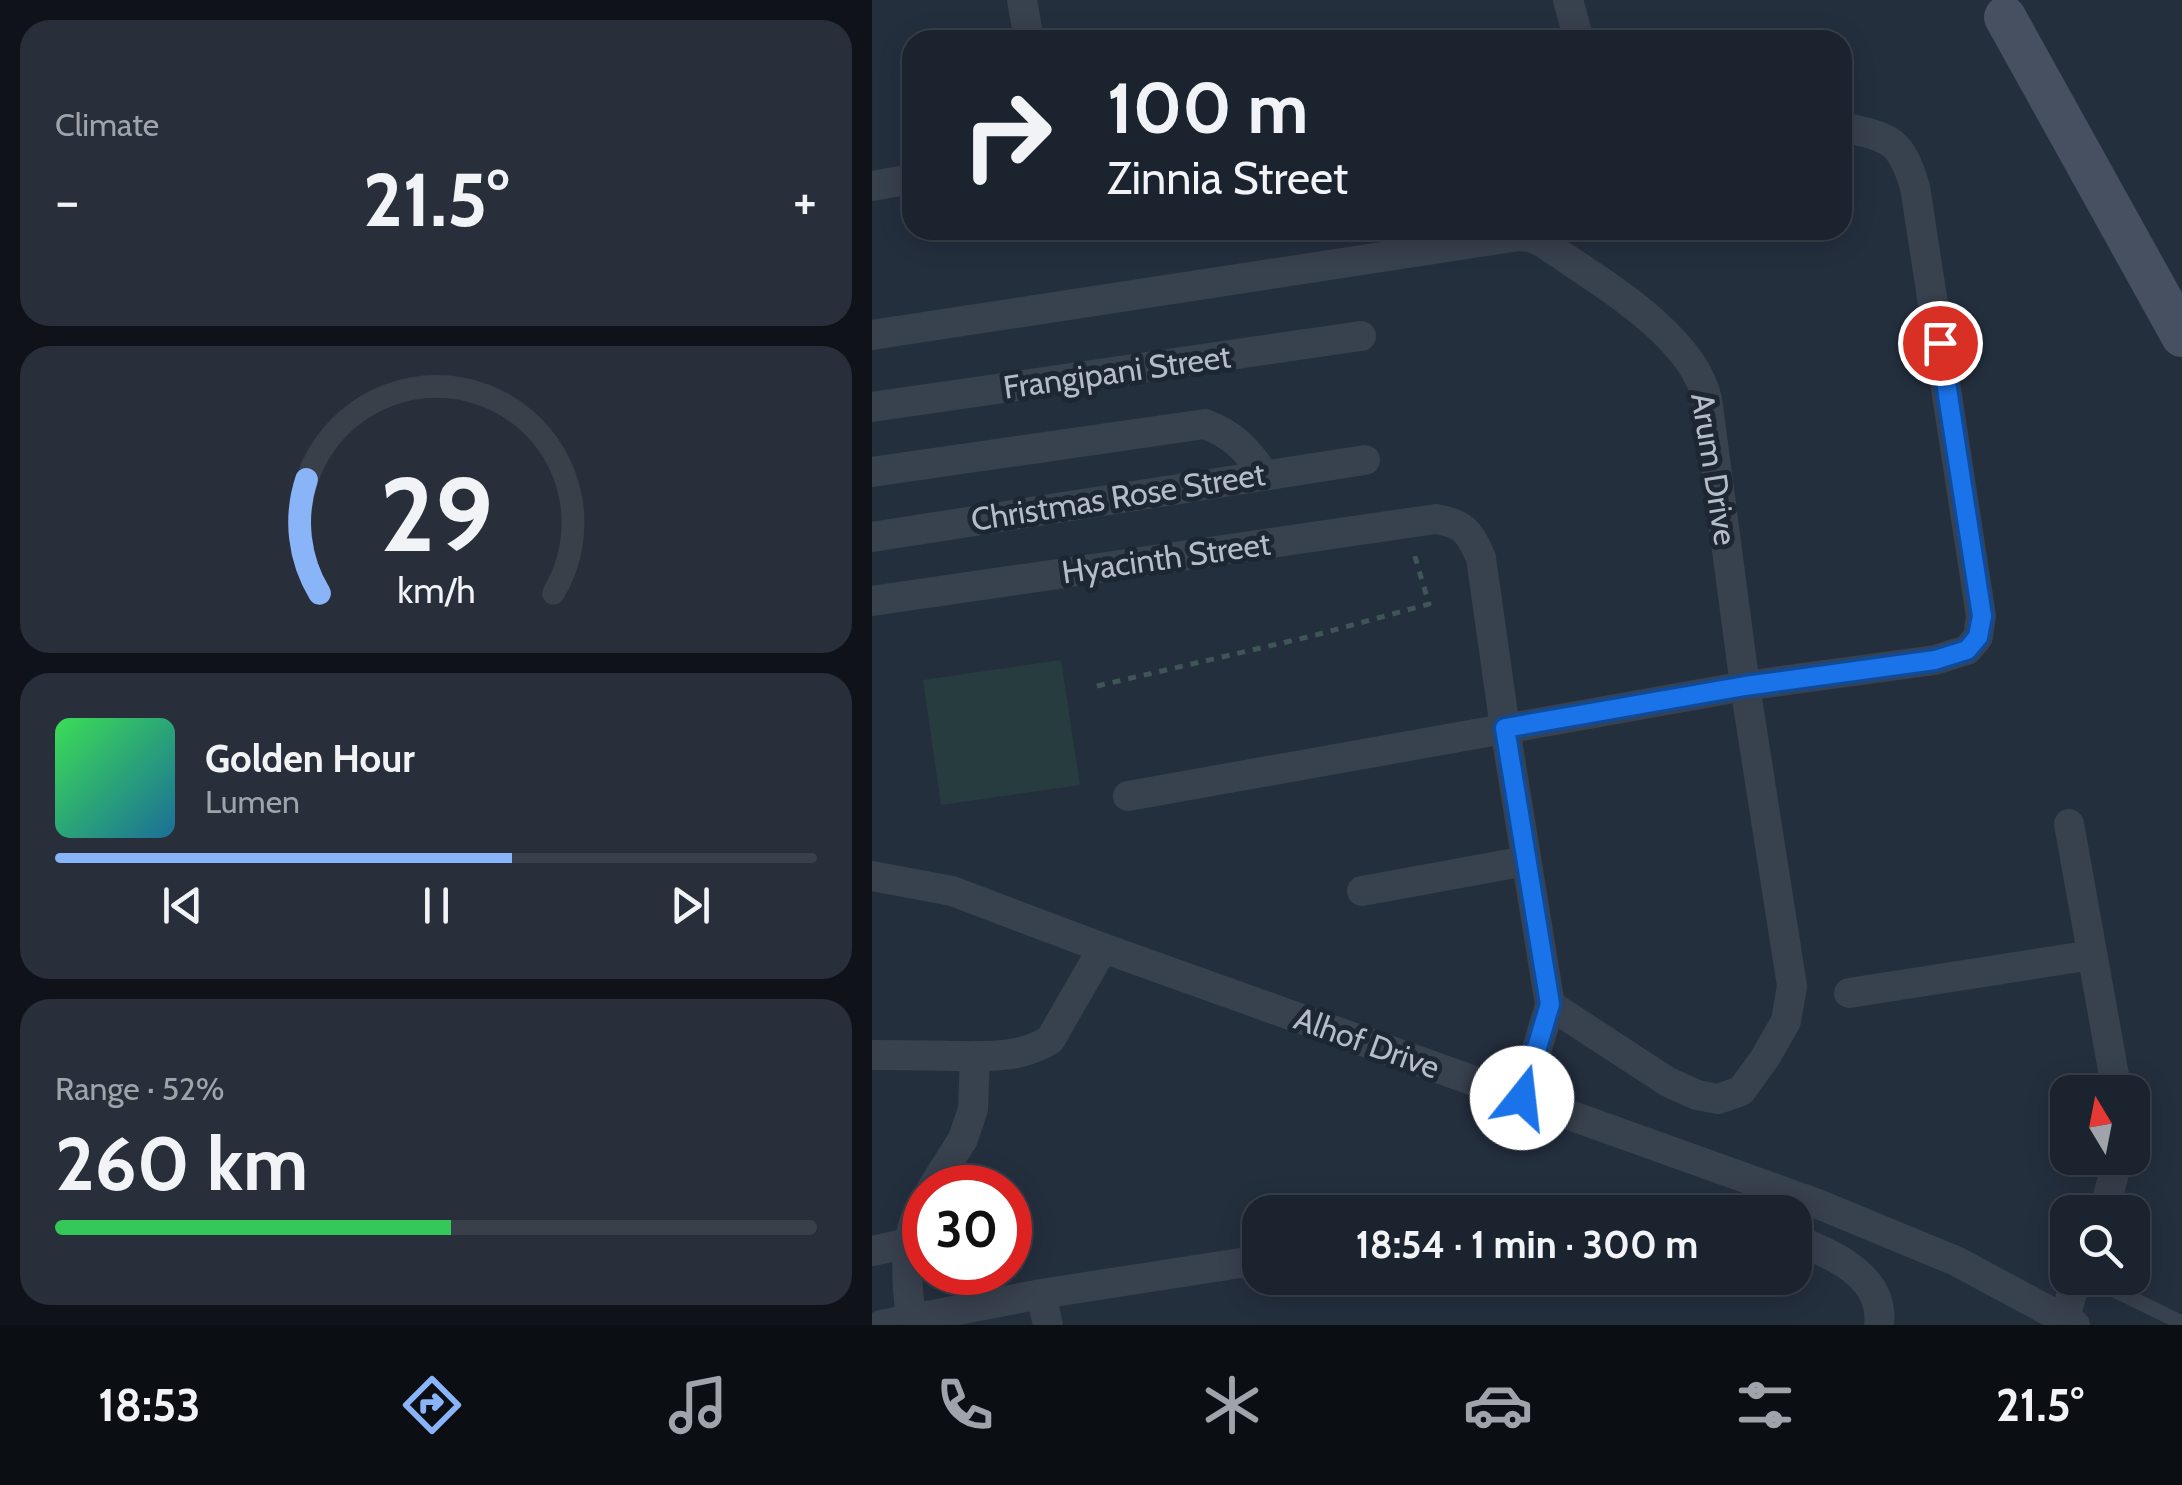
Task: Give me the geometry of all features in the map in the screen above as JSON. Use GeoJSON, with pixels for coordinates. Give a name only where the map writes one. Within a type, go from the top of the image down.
{"type":"FeatureCollection","features":[{"type":"Feature","properties":{"kind":"main road"},"geometry":{"type":"LineString","coordinates":[[2000,8],[2182,310]]}},
{"type":"Feature","properties":{"kind":"main road"},"geometry":{"type":"LineString","coordinates":[[2000,8],[2182,336]]}},
{"type":"Feature","properties":{"kind":"street"},"geometry":{"type":"LineString","coordinates":[[1022,0],[1027,30]]}},
{"type":"Feature","properties":{"kind":"street"},"geometry":{"type":"LineString","coordinates":[[1568,0],[1576,30]]}},
{"type":"Feature","properties":{"kind":"street"},"geometry":{"type":"LineString","coordinates":[[1128,796],[1745,686],[1935,660],[1967,650],[1978,637],[1982,616],[1916,188],[1907,162],[1894,142],[1852,129]]}},
{"type":"Feature","properties":{"kind":"street"},"geometry":{"type":"LineString","coordinates":[[872,186],[902,181]]}},
{"type":"Feature","properties":{"kind":"street","name":"Arum Drive"},"geometry":{"type":"LineString","coordinates":[[872,335],[1492,240]]}},
{"type":"Feature","properties":{"kind":"street","name":"Arum Drive"},"geometry":{"type":"LineString","coordinates":[[1538,240],[1644,313],[1695,367],[1703,383],[1792,986],[1786,1021],[1765,1058],[1741,1091],[1718,1099],[1668,1082],[1550,1004]]}},
{"type":"Feature","properties":{"kind":"street","name":"Frangipani Street"},"geometry":{"type":"LineString","coordinates":[[872,408],[1361,336]]}},
{"type":"Feature","properties":{"kind":"street"},"geometry":{"type":"LineString","coordinates":[[872,472],[1204,424],[1226,432],[1243,446],[1264,474]]}},
{"type":"Feature","properties":{"kind":"street","name":"Christmas Rose Street"},"geometry":{"type":"LineString","coordinates":[[872,537],[1365,460]]}},
{"type":"Feature","properties":{"kind":"street","name":"Hyacinth Street"},"geometry":{"type":"LineString","coordinates":[[872,600],[1436,519],[1459,524],[1473,539],[1481,558],[1505,728]]}},
{"type":"Feature","properties":{"kind":"street"},"geometry":{"type":"LineString","coordinates":[[1505,728],[1550,1004],[1522,1098]]}},
{"type":"Feature","properties":{"kind":"street"},"geometry":{"type":"LineString","coordinates":[[2069,824],[2114,1075]]}},
{"type":"Feature","properties":{"kind":"street"},"geometry":{"type":"LineString","coordinates":[[1362,892],[1526,861]]}},
{"type":"Feature","properties":{"kind":"street","name":"Alhof Drive"},"geometry":{"type":"LineString","coordinates":[[872,876],[952,891],[1818,1204],[1956,1261],[2070,1322]]}},
{"type":"Feature","properties":{"kind":"street"},"geometry":{"type":"LineString","coordinates":[[872,1055],[1002,1057],[1024,1053],[1050,1040],[1103,948]]}},
{"type":"Feature","properties":{"kind":"street"},"geometry":{"type":"LineString","coordinates":[[1849,993],[2092,955]]}},
{"type":"Feature","properties":{"kind":"street"},"geometry":{"type":"LineString","coordinates":[[947,1165],[963,1139],[973,1109],[975,1056]]}},
{"type":"Feature","properties":{"kind":"street"},"geometry":{"type":"LineString","coordinates":[[872,1250],[902,1244]]}},
{"type":"Feature","properties":{"kind":"street"},"geometry":{"type":"LineString","coordinates":[[1812,1246],[1846,1263],[1865,1279],[1876,1300],[1879,1325]]}},
{"type":"Feature","properties":{"kind":"street"},"geometry":{"type":"LineString","coordinates":[[903,1295],[901,1322],[1041,1294],[1242,1263]]}},
{"type":"Feature","properties":{"kind":"street"},"geometry":{"type":"LineString","coordinates":[[1041,1294],[1048,1325]]}},
{"type":"Feature","properties":{"kind":"street"},"geometry":{"type":"LineString","coordinates":[[2070,1322],[2074,1295]]}},
{"type":"Feature","properties":{"kind":"lane"},"geometry":{"type":"LineString","coordinates":[[2125,1295],[2182,1323]]}},
{"type":"Feature","properties":{"kind":"path"},"geometry":{"type":"LineString","coordinates":[[1098,686],[1430,604],[1404,524]]}},
{"type":"Feature","properties":{"kind":"green space"},"geometry":{"type":"Polygon","coordinates":[[[1061,660],[1080,785],[941,805],[923,680],[1061,660]]]}},
{"type":"Feature","properties":{"kind":"route"},"geometry":{"type":"LineString","coordinates":[[1522,1098],[1550,1004],[1505,728],[1745,686],[1935,660],[1967,650],[1978,637],[1982,616],[1940,343]]}}]}
